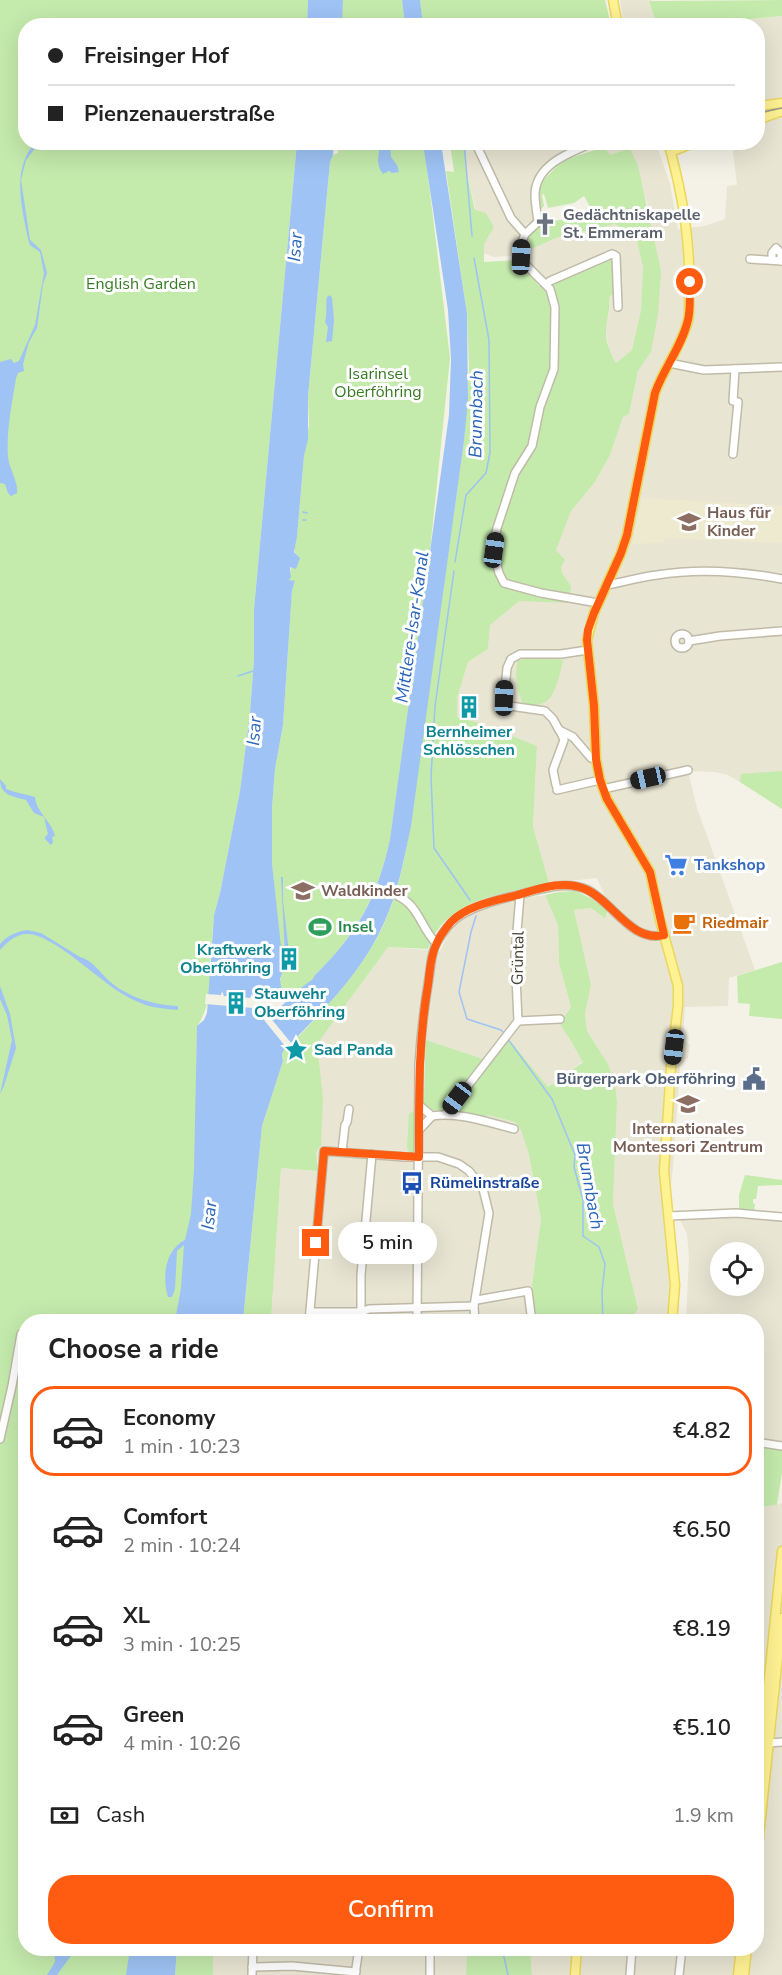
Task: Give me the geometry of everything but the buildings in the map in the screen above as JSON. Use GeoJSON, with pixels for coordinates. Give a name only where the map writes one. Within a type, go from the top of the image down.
{"type":"FeatureCollection","features":[{"type":"Feature","properties":{"kind":"main road"},"geometry":{"type":"LineString","coordinates":[[613,0],[616,18]]}},
{"type":"Feature","properties":{"kind":"main road"},"geometry":{"type":"LineString","coordinates":[[765,105],[782,103]]}},
{"type":"Feature","properties":{"kind":"main road"},"geometry":{"type":"LineString","coordinates":[[765,117],[782,111]]}},
{"type":"Feature","properties":{"kind":"main road"},"geometry":{"type":"LineString","coordinates":[[671,150],[680,188],[690,282],[688,320],[680,344],[655,393],[627,535],[588,630],[588,650],[594,706],[596,759],[601,785],[650,872],[676,976],[678,996],[665,1154],[675,1285],[673,1314]]}},
{"type":"Feature","properties":{"kind":"main road"},"geometry":{"type":"LineString","coordinates":[[764,1725],[782,1551]]}},
{"type":"Feature","properties":{"kind":"main road"},"geometry":{"type":"LineString","coordinates":[[764,1731],[782,1618]]}},
{"type":"Feature","properties":{"kind":"main road"},"geometry":{"type":"LineString","coordinates":[[575,1975],[576,1956]]}},
{"type":"Feature","properties":{"kind":"main road"},"geometry":{"type":"LineString","coordinates":[[738,1975],[740,1956]]}},
{"type":"Feature","properties":{"kind":"main road"},"geometry":{"type":"LineString","coordinates":[[744,1975],[746,1956]]}},
{"type":"Feature","properties":{"kind":"street"},"geometry":{"type":"LineString","coordinates":[[479,150],[511,218],[525,234]]}},
{"type":"Feature","properties":{"kind":"street"},"geometry":{"type":"LineString","coordinates":[[577,150],[554,162],[540,177],[535,193],[538,222],[525,234],[522,242],[521,257],[524,263],[550,289],[555,307],[554,369],[540,407],[532,446],[519,464],[512,482],[497,528],[494,550],[499,573],[504,583],[541,593],[598,603]]}},
{"type":"Feature","properties":{"kind":"street"},"geometry":{"type":"LineString","coordinates":[[750,259],[782,261],[781,253],[776,248],[772,253],[772,260]]}},
{"type":"Feature","properties":{"kind":"street"},"geometry":{"type":"LineString","coordinates":[[546,284],[579,268],[612,255],[616,256],[618,307]]}},
{"type":"Feature","properties":{"kind":"street"},"geometry":{"type":"LineString","coordinates":[[669,363],[704,370],[782,367]]}},
{"type":"Feature","properties":{"kind":"street"},"geometry":{"type":"LineString","coordinates":[[733,454],[738,402],[733,401],[735,369]]}},
{"type":"Feature","properties":{"kind":"street"},"geometry":{"type":"LineString","coordinates":[[607,585],[655,575],[709,571],[730,571],[782,579]]}},
{"type":"Feature","properties":{"kind":"street"},"geometry":{"type":"LineString","coordinates":[[689,642],[782,631]]}},
{"type":"Feature","properties":{"kind":"street"},"geometry":{"type":"LineString","coordinates":[[588,650],[561,654],[520,654],[511,659],[507,668],[504,700],[510,706],[544,711],[553,719],[564,741],[554,766],[556,788],[601,785],[688,770]]}},
{"type":"Feature","properties":{"kind":"street"},"geometry":{"type":"LineString","coordinates":[[559,730],[573,737],[591,758],[596,759]]}},
{"type":"Feature","properties":{"kind":"street"},"geometry":{"type":"LineString","coordinates":[[418,1314],[421,1027],[436,943],[452,922],[481,905],[559,885],[576,886],[600,897],[641,933],[652,937],[664,935]]}},
{"type":"Feature","properties":{"kind":"street","name":"Grüntal"},"geometry":{"type":"LineString","coordinates":[[518,1021],[515,955],[520,894]]}},
{"type":"Feature","properties":{"kind":"street"},"geometry":{"type":"LineString","coordinates":[[398,896],[415,908],[426,932],[436,943]]}},
{"type":"Feature","properties":{"kind":"street"},"geometry":{"type":"LineString","coordinates":[[446,1114],[518,1021],[560,1019]]}},
{"type":"Feature","properties":{"kind":"street"},"geometry":{"type":"LineString","coordinates":[[419,1106],[432,1116]]}},
{"type":"Feature","properties":{"kind":"street"},"geometry":{"type":"LineString","coordinates":[[342,1152],[349,1109]]}},
{"type":"Feature","properties":{"kind":"street"},"geometry":{"type":"LineString","coordinates":[[419,1130],[432,1116],[446,1114],[458,1114],[514,1129]]}},
{"type":"Feature","properties":{"kind":"street"},"geometry":{"type":"LineString","coordinates":[[475,1314],[476,1303],[489,1213],[483,1189],[469,1172],[459,1164],[438,1157],[324,1151],[310,1312],[418,1309],[476,1303],[528,1291],[531,1314]]}},
{"type":"Feature","properties":{"kind":"street"},"geometry":{"type":"LineString","coordinates":[[361,1312],[372,1155]]}},
{"type":"Feature","properties":{"kind":"street"},"geometry":{"type":"LineString","coordinates":[[669,1216],[736,1213],[782,1217]]}},
{"type":"Feature","properties":{"kind":"street"},"geometry":{"type":"LineString","coordinates":[[0,1439],[18,1351]]}},
{"type":"Feature","properties":{"kind":"street"},"geometry":{"type":"LineString","coordinates":[[764,1444],[782,1446]]}},
{"type":"Feature","properties":{"kind":"street"},"geometry":{"type":"LineString","coordinates":[[764,1744],[782,1742]]}},
{"type":"Feature","properties":{"kind":"street"},"geometry":{"type":"LineString","coordinates":[[252,1956],[252,1975]]}},
{"type":"Feature","properties":{"kind":"street"},"geometry":{"type":"LineString","coordinates":[[252,1966],[292,1966],[355,1973],[358,1956]]}},
{"type":"Feature","properties":{"kind":"street"},"geometry":{"type":"LineString","coordinates":[[430,1956],[430,1975]]}},
{"type":"Feature","properties":{"kind":"street"},"geometry":{"type":"LineString","coordinates":[[630,1975],[631,1956]]}},
{"type":"Feature","properties":{"kind":"street"},"geometry":{"type":"LineString","coordinates":[[679,1975],[681,1956]]}},
{"type":"Feature","properties":{"kind":"shaded area"},"geometry":{"type":"Polygon","coordinates":[[[620,0],[654,0],[649,1],[655,18],[623,18],[620,0]]]}},
{"type":"Feature","properties":{"kind":"shaded area"},"geometry":{"type":"Polygon","coordinates":[[[782,16],[782,98],[765,99],[764,18],[782,16]]]}},
{"type":"Feature","properties":{"kind":"shaded area"},"geometry":{"type":"Polygon","coordinates":[[[782,116],[782,802],[776,804],[728,775],[688,771],[697,808],[755,970],[729,978],[728,1006],[685,1007],[683,1040],[690,1045],[688,1058],[680,1067],[667,1216],[670,1307],[668,1314],[635,1314],[638,1309],[613,1204],[617,1101],[615,1084],[608,1064],[587,1031],[585,1014],[591,985],[574,910],[591,908],[605,917],[611,911],[597,878],[549,883],[533,828],[537,746],[483,724],[457,717],[457,698],[468,662],[488,649],[490,625],[518,601],[571,586],[562,573],[556,550],[557,543],[571,511],[595,482],[610,455],[623,417],[629,414],[638,371],[651,352],[652,233],[647,202],[631,150],[658,150],[670,184],[678,229],[705,226],[725,219],[727,186],[737,185],[733,150],[765,150],[765,122],[782,116]]]}},
{"type":"Feature","properties":{"kind":"shaded area"},"geometry":{"type":"Polygon","coordinates":[[[465,150],[571,150],[550,160],[536,175],[531,197],[536,220],[526,224],[532,248],[556,238],[615,224],[636,237],[643,267],[641,310],[632,350],[616,363],[609,350],[605,324],[609,314],[610,296],[615,294],[617,252],[610,252],[545,280],[524,255],[494,257],[484,253],[484,244],[465,165],[465,150]]]}},
{"type":"Feature","properties":{"kind":"shaded area"},"geometry":{"type":"Polygon","coordinates":[[[607,150],[624,150],[610,155],[607,150]]]}},
{"type":"Feature","properties":{"kind":"shaded area","name":"Haus für Kinder"},"geometry":{"type":"Polygon","coordinates":[[[642,498],[782,506],[782,543],[664,538],[663,543],[632,544],[642,498]]]}},
{"type":"Feature","properties":{"kind":"shaded area"},"geometry":{"type":"Polygon","coordinates":[[[545,895],[558,925],[559,963],[571,1007],[565,1016],[568,1038],[583,1061],[548,1087],[508,1038],[489,1061],[426,1040],[429,1110],[457,1111],[485,1119],[486,1115],[515,1122],[521,1130],[529,1155],[541,1219],[531,1292],[533,1314],[272,1314],[281,1168],[317,1171],[316,1152],[323,1098],[316,1045],[388,947],[440,951],[449,933],[465,916],[495,903],[545,895]]]}},
{"type":"Feature","properties":{"kind":"shaded area"},"geometry":{"type":"Polygon","coordinates":[[[679,1218],[782,1220],[782,1447],[764,1445],[764,1314],[686,1314],[689,1256],[687,1234],[679,1218]]]}},
{"type":"Feature","properties":{"kind":"shaded area"},"geometry":{"type":"Polygon","coordinates":[[[782,1503],[782,1975],[532,1975],[531,1956],[764,1956],[764,1506],[782,1503]]]}},
{"type":"Feature","properties":{"kind":"shaded area"},"geometry":{"type":"Polygon","coordinates":[[[213,1956],[468,1956],[466,1975],[213,1975],[213,1956]]]}},
{"type":"Feature","properties":{"kind":"green space","name":"English Garden"},"geometry":{"type":"Polygon","coordinates":[[[0,0],[308,0],[307,18],[18,18],[18,150],[296,150],[254,609],[254,659],[250,713],[240,791],[214,915],[209,993],[206,1007],[197,1027],[195,1216],[179,1314],[18,1314],[18,1956],[131,1956],[130,1975],[0,1975],[0,0]]]}},
{"type":"Feature","properties":{"kind":"green space"},"geometry":{"type":"Polygon","coordinates":[[[343,0],[402,0],[404,18],[342,18],[343,0]]]}},
{"type":"Feature","properties":{"kind":"green space"},"geometry":{"type":"Polygon","coordinates":[[[420,0],[605,0],[609,18],[422,18],[420,0]]]}},
{"type":"Feature","properties":{"kind":"green space"},"geometry":{"type":"Polygon","coordinates":[[[782,0],[782,16],[655,18],[649,1],[782,0]]]}},
{"type":"Feature","properties":{"kind":"green space","name":"Isarinsel Oberföhring"},"geometry":{"type":"Polygon","coordinates":[[[338,150],[425,150],[450,358],[428,570],[390,839],[385,859],[372,895],[355,927],[311,982],[300,990],[285,996],[282,993],[280,981],[281,955],[272,863],[272,808],[275,769],[283,725],[292,589],[295,582],[289,580],[291,566],[295,568],[297,556],[294,550],[309,425],[308,396],[330,162],[333,155],[338,153],[338,150]]]}},
{"type":"Feature","properties":{"kind":"green space"},"geometry":{"type":"Polygon","coordinates":[[[451,150],[465,150],[465,165],[475,210],[486,213],[494,227],[484,244],[484,262],[517,260],[539,286],[542,285],[545,289],[552,287],[555,280],[597,261],[599,264],[607,261],[605,258],[611,258],[614,261],[615,294],[610,296],[606,334],[616,363],[632,350],[641,310],[643,267],[636,237],[615,224],[556,238],[531,249],[528,235],[539,226],[547,230],[553,221],[579,217],[592,210],[584,196],[574,203],[548,208],[544,194],[542,195],[544,206],[541,209],[537,196],[540,184],[563,160],[595,150],[607,150],[610,155],[631,150],[638,166],[661,271],[658,314],[651,352],[638,371],[629,414],[623,417],[610,455],[595,482],[571,511],[556,550],[565,560],[561,567],[562,573],[571,586],[570,603],[519,601],[490,625],[488,649],[468,662],[457,698],[457,717],[483,724],[537,746],[533,827],[549,883],[495,895],[462,909],[436,932],[428,949],[388,947],[317,1044],[323,1098],[321,1145],[316,1152],[318,1171],[281,1168],[271,1314],[244,1314],[262,1126],[283,1061],[283,1052],[286,1047],[296,1055],[303,1047],[306,1051],[309,1048],[307,1044],[303,1046],[297,1038],[345,985],[376,940],[396,893],[408,839],[464,441],[469,368],[467,314],[446,171],[454,172],[451,150]]]}},
{"type":"Feature","properties":{"kind":"green space"},"geometry":{"type":"Polygon","coordinates":[[[544,657],[563,660],[556,687],[546,702],[525,706],[517,684],[518,660],[544,657]]]}},
{"type":"Feature","properties":{"kind":"green space"},"geometry":{"type":"Polygon","coordinates":[[[782,771],[782,809],[740,782],[741,774],[782,771]]]}},
{"type":"Feature","properties":{"kind":"green space"},"geometry":{"type":"Polygon","coordinates":[[[576,891],[608,911],[605,918],[591,908],[574,910],[591,985],[585,1014],[587,1031],[608,1064],[615,1084],[617,1101],[613,1204],[638,1309],[635,1314],[533,1314],[531,1292],[541,1219],[529,1155],[521,1130],[515,1122],[487,1115],[485,1119],[457,1111],[429,1110],[424,1104],[426,1040],[489,1061],[508,1038],[548,1087],[583,1062],[558,1020],[565,1016],[571,1007],[559,963],[558,925],[545,895],[576,891]]]}},
{"type":"Feature","properties":{"kind":"green space"},"geometry":{"type":"Polygon","coordinates":[[[782,962],[782,1019],[749,1016],[750,1004],[738,1003],[737,976],[782,962]]]}},
{"type":"Feature","properties":{"kind":"green space"},"geometry":{"type":"Polygon","coordinates":[[[416,1109],[417,1148],[414,1154],[410,1154],[407,1147],[409,1114],[416,1109]]]}},
{"type":"Feature","properties":{"kind":"green space"},"geometry":{"type":"Polygon","coordinates":[[[745,1175],[782,1180],[782,1185],[758,1186],[756,1199],[753,1199],[754,1210],[739,1209],[739,1195],[745,1175]]]}},
{"type":"Feature","properties":{"kind":"green space"},"geometry":{"type":"Polygon","coordinates":[[[764,1445],[782,1447],[782,1472],[777,1505],[764,1506],[764,1445]]]}},
{"type":"Feature","properties":{"kind":"green space"},"geometry":{"type":"Polygon","coordinates":[[[176,1956],[213,1956],[213,1975],[175,1975],[176,1956]]]}},
{"type":"Feature","properties":{"kind":"green space"},"geometry":{"type":"Polygon","coordinates":[[[467,1956],[531,1956],[532,1975],[466,1975],[467,1956]]]}},
{"type":"Feature","properties":{"kind":"water"},"geometry":{"type":"Polygon","coordinates":[[[308,0],[343,0],[342,18],[307,18],[308,0]]]}},
{"type":"Feature","properties":{"kind":"water"},"geometry":{"type":"Polygon","coordinates":[[[402,0],[420,0],[422,18],[404,18],[402,0]]]}},
{"type":"Feature","properties":{"kind":"water"},"geometry":{"type":"Polygon","coordinates":[[[34,150],[26,160],[21,180],[30,240],[41,250],[47,273],[43,284],[37,328],[29,342],[23,364],[24,371],[18,373],[16,378],[9,427],[8,457],[17,493],[11,496],[5,484],[0,483],[0,362],[11,359],[14,363],[19,361],[35,325],[44,273],[40,252],[30,245],[28,239],[21,202],[20,189],[21,177],[23,165],[28,154],[34,150]]]}},
{"type":"Feature","properties":{"kind":"water","name":"Isar"},"geometry":{"type":"Polygon","coordinates":[[[296,150],[333,150],[330,162],[308,396],[308,439],[304,456],[294,552],[300,558],[296,569],[290,567],[289,580],[295,581],[292,590],[283,725],[275,769],[272,808],[272,863],[282,956],[280,979],[282,993],[265,995],[263,1017],[286,1047],[262,1126],[244,1314],[176,1314],[181,1288],[184,1245],[177,1251],[175,1289],[172,1297],[168,1297],[165,1273],[173,1250],[185,1240],[191,1214],[197,1026],[204,1020],[207,1013],[214,915],[240,791],[250,713],[254,659],[254,609],[296,150]]]}},
{"type":"Feature","properties":{"kind":"water"},"geometry":{"type":"Polygon","coordinates":[[[379,150],[390,150],[391,157],[399,172],[389,171],[383,174],[378,164],[379,150]]]}},
{"type":"Feature","properties":{"kind":"water"},"geometry":{"type":"Polygon","coordinates":[[[424,150],[442,150],[467,314],[468,400],[411,826],[393,900],[366,957],[318,1016],[291,1043],[269,1017],[287,1001],[285,996],[294,993],[313,979],[354,930],[372,898],[390,839],[449,415],[451,359],[448,310],[424,150]]]}},
{"type":"Feature","properties":{"kind":"water"},"geometry":{"type":"Polygon","coordinates":[[[330,295],[334,320],[332,341],[326,342],[328,327],[325,322],[326,300],[330,295]]]}},
{"type":"Feature","properties":{"kind":"water"},"geometry":{"type":"Polygon","coordinates":[[[0,779],[6,789],[35,797],[38,807],[51,826],[55,836],[52,837],[51,845],[45,839],[48,834],[44,817],[34,813],[26,800],[5,792],[0,779]]]}},
{"type":"Feature","properties":{"kind":"water"},"geometry":{"type":"Polygon","coordinates":[[[281,877],[283,877],[283,901],[289,952],[285,954],[281,877]]]}},
{"type":"Feature","properties":{"kind":"water"},"geometry":{"type":"Polygon","coordinates":[[[27,930],[41,933],[88,961],[123,991],[150,1002],[178,1006],[178,1010],[142,1004],[112,987],[49,941],[37,936],[19,935],[0,950],[0,944],[6,938],[27,930]]]}},
{"type":"Feature","properties":{"kind":"water"},"geometry":{"type":"Polygon","coordinates":[[[0,986],[10,1014],[16,1048],[0,1094],[12,1040],[7,1015],[0,999],[0,986]]]}},
{"type":"Feature","properties":{"kind":"water"},"geometry":{"type":"Polygon","coordinates":[[[55,1956],[71,1956],[57,1975],[47,1975],[55,1962],[55,1956]]]}},
{"type":"Feature","properties":{"kind":"water"},"geometry":{"type":"Polygon","coordinates":[[[129,1956],[176,1956],[175,1975],[126,1975],[129,1956]]]}},
{"type":"Feature","properties":{"kind":"pier"},"geometry":{"type":"Polygon","coordinates":[[[376,883],[399,892],[396,900],[373,891],[376,883]]]}},
{"type":"Feature","properties":{"kind":"pier"},"geometry":{"type":"Polygon","coordinates":[[[222,991],[224,996],[235,997],[237,993],[239,997],[250,998],[252,994],[253,998],[265,999],[266,996],[284,993],[285,996],[268,998],[267,1016],[269,1013],[291,1043],[289,1045],[286,1047],[264,1020],[264,1009],[205,1004],[206,994],[221,995],[222,991]],[[266,1016],[266,1019],[289,1045],[266,1016]]]}},
{"type":"Feature","properties":{"kind":"waterway","name":"Brunnbach"},"geometry":{"type":"LineString","coordinates":[[465,150],[472,236]]}},
{"type":"Feature","properties":{"kind":"waterway","name":"Brunnbach"},"geometry":{"type":"LineString","coordinates":[[455,562],[466,495],[486,473],[490,452],[489,340],[474,258]]}},
{"type":"Feature","properties":{"kind":"waterway"},"geometry":{"type":"LineString","coordinates":[[303,512],[307,513]]}},
{"type":"Feature","properties":{"kind":"waterway","name":"Brunnbach"},"geometry":{"type":"LineString","coordinates":[[454,571],[435,706],[431,777],[434,848],[470,900]]}},
{"type":"Feature","properties":{"kind":"waterway"},"geometry":{"type":"LineString","coordinates":[[238,676],[253,671]]}},
{"type":"Feature","properties":{"kind":"waterway","name":"Brunnbach"},"geometry":{"type":"LineString","coordinates":[[476,916],[459,992],[467,1019],[501,1030],[505,1034]]}},
{"type":"Feature","properties":{"kind":"waterway","name":"Brunnbach"},"geometry":{"type":"LineString","coordinates":[[507,1038],[552,1099],[575,1155],[574,1167],[583,1200],[583,1236],[599,1247],[605,1264],[603,1314]]}},
{"type":"Feature","properties":{"kind":"waterway","name":"Brunnbach"},"geometry":{"type":"LineString","coordinates":[[504,1956],[508,1975]]}},
{"type":"Feature","properties":{"kind":"tram line"},"geometry":{"type":"LineString","coordinates":[[765,112],[782,108]]}},
{"type":"Feature","properties":{"kind":"place","name":"Gedächtniskapelle St. Emmeram"},"geometry":{"type":"Point","coordinates":[545,224]}},
{"type":"Feature","properties":{"kind":"place","name":"Haus für Kinder"},"geometry":{"type":"Point","coordinates":[689,522]}},
{"type":"Feature","properties":{"kind":"place","name":"Bernheimer Schlösschen"},"geometry":{"type":"Point","coordinates":[469,707]}},
{"type":"Feature","properties":{"kind":"place","name":"Tankshop"},"geometry":{"type":"Point","coordinates":[676,865]}},
{"type":"Feature","properties":{"kind":"place","name":"Waldkinder"},"geometry":{"type":"Point","coordinates":[303,891]}},
{"type":"Feature","properties":{"kind":"place","name":"Riedmair"},"geometry":{"type":"Point","coordinates":[684,923]}},
{"type":"Feature","properties":{"kind":"place","name":"Insel"},"geometry":{"type":"Point","coordinates":[320,927]}},
{"type":"Feature","properties":{"kind":"place","name":"Kraftwerk Oberföhring"},"geometry":{"type":"Point","coordinates":[289,959]}},
{"type":"Feature","properties":{"kind":"place","name":"Stauwehr Oberföhring"},"geometry":{"type":"Point","coordinates":[236,1003]}},
{"type":"Feature","properties":{"kind":"place","name":"Sad Panda"},"geometry":{"type":"Point","coordinates":[296,1050]}},
{"type":"Feature","properties":{"kind":"place","name":"Bürgerpark Oberföhring"},"geometry":{"type":"Point","coordinates":[754,1079]}},
{"type":"Feature","properties":{"kind":"place","name":"Internationales Montessori Zentrum"},"geometry":{"type":"Point","coordinates":[688,1104]}},
{"type":"Feature","properties":{"kind":"place","name":"Rümelinstraße"},"geometry":{"type":"Point","coordinates":[412,1183]}},
{"type":"Feature","properties":{"kind":"route"},"geometry":{"type":"LineString","coordinates":[[316,1243],[324,1151],[419,1157],[421,1027],[436,943],[452,922],[481,905],[550,887],[567,885],[585,889],[600,897],[641,933],[652,937],[664,935],[650,872],[607,799],[600,780],[596,759],[594,706],[587,640],[594,613],[627,535],[655,393],[660,379],[680,344],[688,320],[690,282]]}},
{"type":"Feature","properties":{"kind":"water label","name":"Mittlere-Isar-Kanal"},"geometry":{"type":"Point","coordinates":[412,627]}}]}
